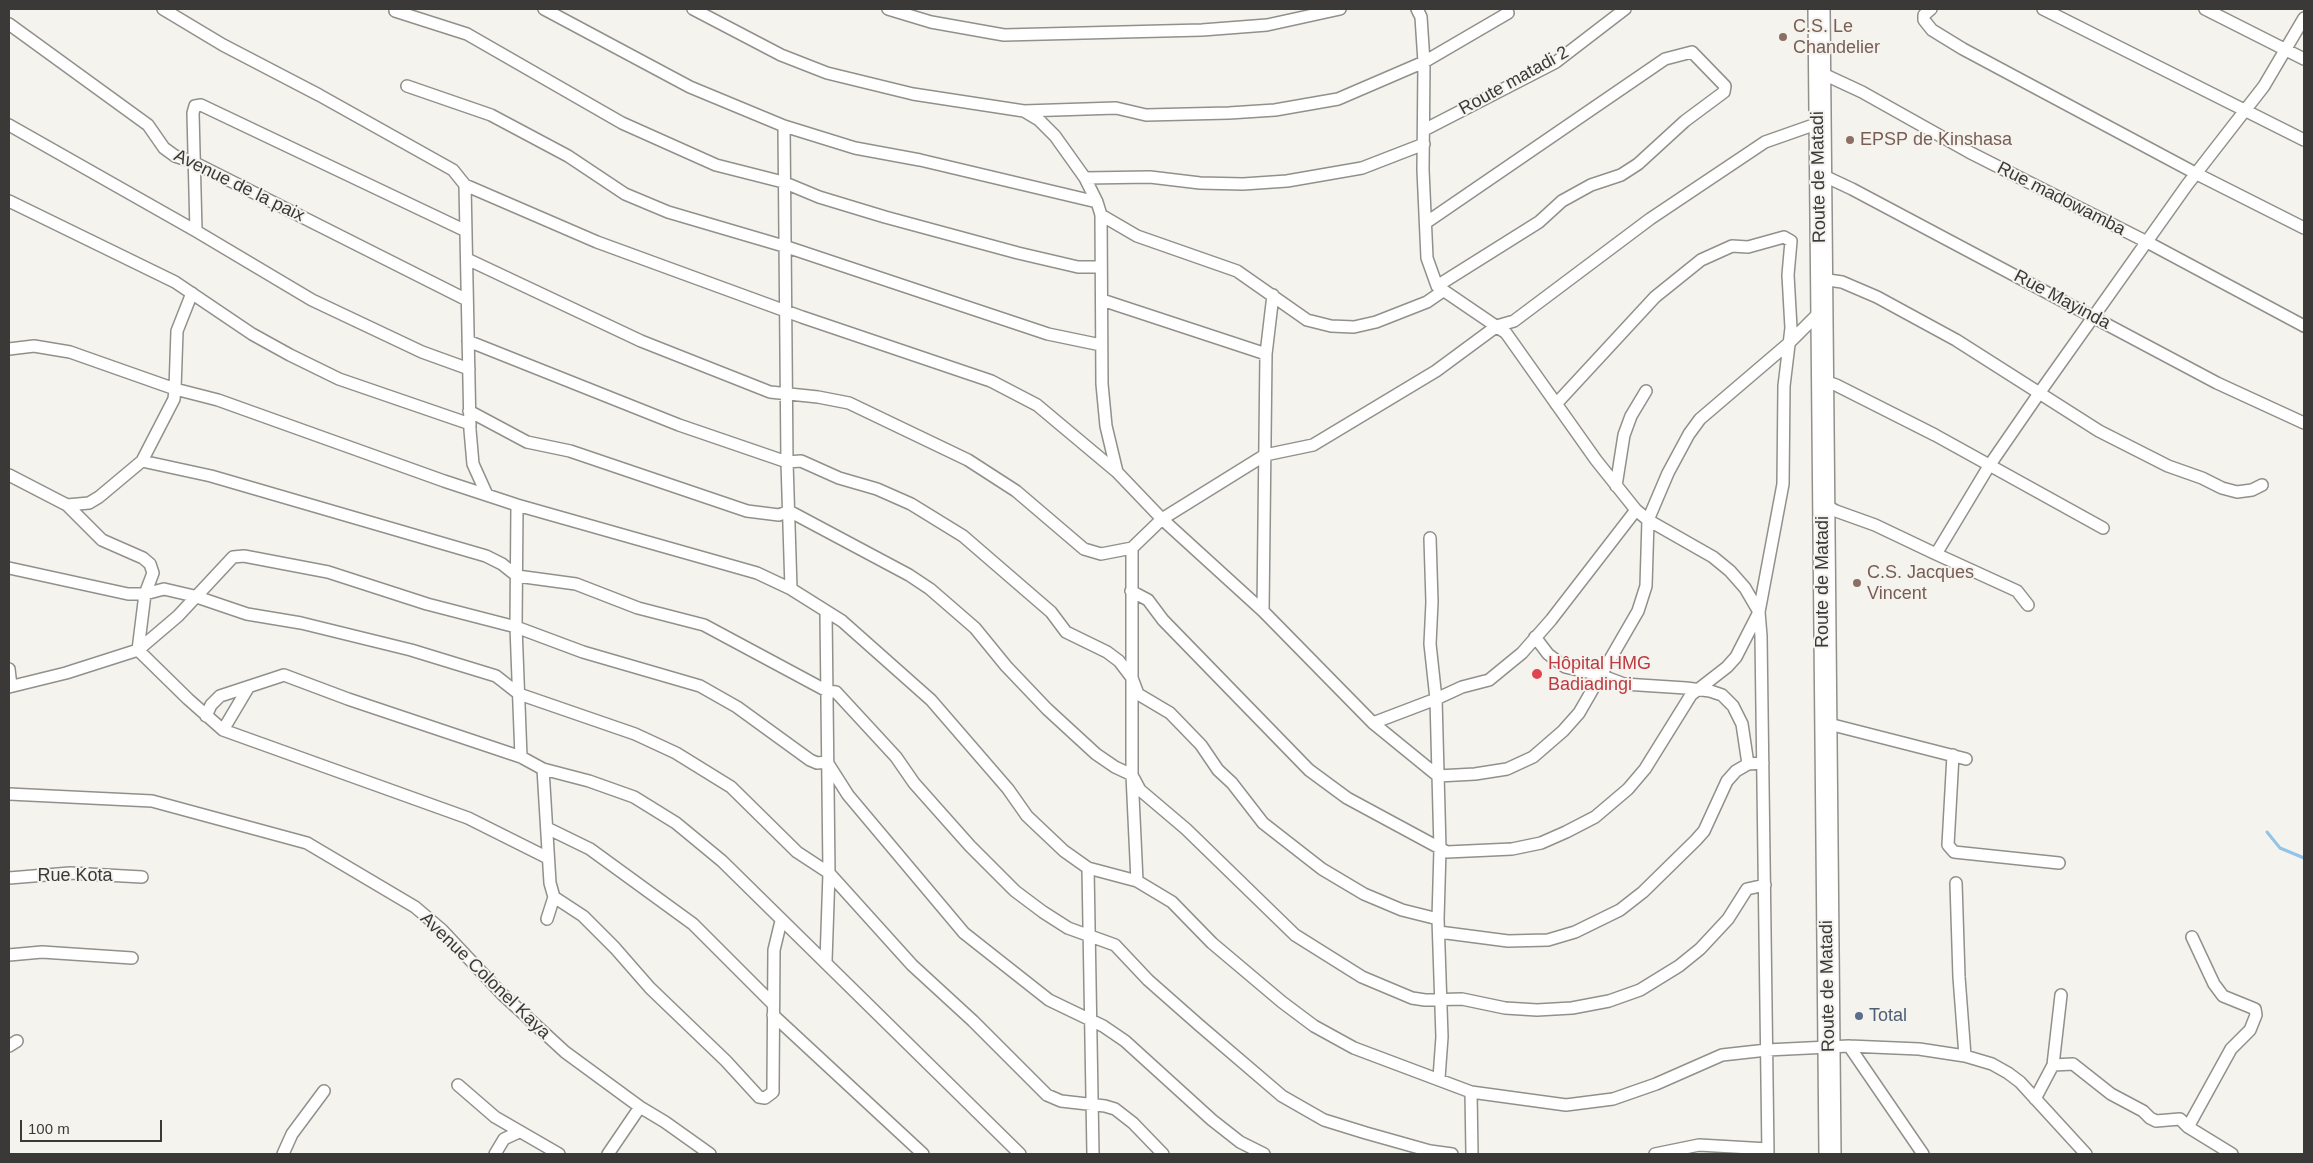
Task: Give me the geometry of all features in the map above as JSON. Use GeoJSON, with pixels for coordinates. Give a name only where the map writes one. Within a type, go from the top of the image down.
{"type":"FeatureCollection","features":[{"type":"Feature","properties":{"kind":"highway","name":"Route de Matadi"},"geometry":{"type":"LineString","coordinates":[[1819,9],[1825,723],[1840,1047],[1830,1154]]}},
{"type":"Feature","properties":{"kind":"street"},"geometry":{"type":"LineString","coordinates":[[163,9],[183,14],[223,45],[319,95],[453,170],[466,185],[597,242],[991,381],[1037,405],[1117,472],[1162,519],[1263,611],[1373,723],[1438,776],[1507,769],[1533,757],[1563,731],[1579,713],[1638,612],[1646,586],[1648,520],[1668,473],[1700,419],[1789,344],[1821,311]]}},
{"type":"Feature","properties":{"kind":"street"},"geometry":{"type":"LineString","coordinates":[[544,9],[690,87],[784,126],[855,148],[920,160],[1097,202]]}},
{"type":"Feature","properties":{"kind":"street"},"geometry":{"type":"LineString","coordinates":[[694,9],[782,55],[826,73],[913,94],[1024,111],[1116,108],[1146,115],[1275,110],[1338,99],[1424,62],[1508,12]]}},
{"type":"Feature","properties":{"kind":"street"},"geometry":{"type":"LineString","coordinates":[[888,9],[932,22],[1004,35],[1202,30],[1267,25],[1340,9]]}},
{"type":"Feature","properties":{"kind":"street"},"geometry":{"type":"LineString","coordinates":[[1416,9],[1421,17],[1424,62],[1427,258],[1440,289],[1506,333],[1616,486],[1636,510],[1648,520],[1712,557],[1730,571],[1745,588],[1759,612],[1762,636],[1768,1152],[1699,1145],[1655,1154]]}},
{"type":"Feature","properties":{"kind":"street","name":"Route matadi 2"},"geometry":{"type":"LineString","coordinates":[[1424,130],[1556,62],[1625,9]]}},
{"type":"Feature","properties":{"kind":"street"},"geometry":{"type":"LineString","coordinates":[[1931,9],[1924,15],[1924,20],[1932,30],[2196,174],[2304,228]]}},
{"type":"Feature","properties":{"kind":"street"},"geometry":{"type":"LineString","coordinates":[[2043,9],[2304,140]]}},
{"type":"Feature","properties":{"kind":"street"},"geometry":{"type":"LineString","coordinates":[[2205,9],[2304,60]]}},
{"type":"Feature","properties":{"kind":"street"},"geometry":{"type":"LineString","coordinates":[[395,12],[467,34],[561,90],[644,134],[716,165],[783,182],[818,197],[885,218],[1057,263],[1078,267],[1101,267]]}},
{"type":"Feature","properties":{"kind":"street"},"geometry":{"type":"LineString","coordinates":[[1936,554],[1989,466],[2093,316],[2196,174],[2264,86],[2304,18]]}},
{"type":"Feature","properties":{"kind":"street","name":"Avenue de la paix"},"geometry":{"type":"LineString","coordinates":[[9,24],[148,125],[164,148],[174,156],[193,162],[467,300]]}},
{"type":"Feature","properties":{"kind":"street"},"geometry":{"type":"LineString","coordinates":[[1101,215],[1137,236],[1237,271],[1307,320],[1330,326],[1354,327],[1376,322],[1427,302],[1440,289],[1539,222],[1562,201],[1591,185],[1621,175],[1638,164],[1685,121],[1724,92],[1726,86],[1692,52],[1665,59],[1427,222]]}},
{"type":"Feature","properties":{"kind":"street","name":"Rue madowamba"},"geometry":{"type":"LineString","coordinates":[[1819,72],[1862,92],[1969,152],[2147,242],[2304,326]]}},
{"type":"Feature","properties":{"kind":"street"},"geometry":{"type":"LineString","coordinates":[[407,86],[491,115],[568,156],[625,194],[668,212],[787,247],[1048,334],[1101,345]]}},
{"type":"Feature","properties":{"kind":"street"},"geometry":{"type":"LineString","coordinates":[[196,231],[193,113],[195,106],[201,105],[466,231]]}},
{"type":"Feature","properties":{"kind":"street"},"geometry":{"type":"LineString","coordinates":[[1024,111],[1039,120],[1054,136],[1085,178],[1101,215],[1101,345],[1106,426],[1117,472]]}},
{"type":"Feature","properties":{"kind":"street"},"geometry":{"type":"LineString","coordinates":[[467,259],[641,340],[770,392],[818,397],[849,403],[968,460],[1016,492],[1084,549],[1101,554],[1132,548],[1162,519],[1265,455],[1313,445],[1436,371],[1498,326],[1514,321],[1650,219],[1765,142],[1819,123]]}},
{"type":"Feature","properties":{"kind":"street"},"geometry":{"type":"LineString","coordinates":[[9,125],[196,231],[312,300],[422,352],[469,369]]}},
{"type":"Feature","properties":{"kind":"street"},"geometry":{"type":"LineString","coordinates":[[784,126],[783,182],[787,247],[787,462],[791,589]]}},
{"type":"Feature","properties":{"kind":"street"},"geometry":{"type":"LineString","coordinates":[[1085,178],[1150,177],[1200,183],[1244,184],[1287,181],[1362,168],[1424,144]]}},
{"type":"Feature","properties":{"kind":"street","name":"Rue Mayinda"},"geometry":{"type":"LineString","coordinates":[[1820,174],[1852,189],[2217,383],[2304,423]]}},
{"type":"Feature","properties":{"kind":"street"},"geometry":{"type":"LineString","coordinates":[[466,185],[469,411],[473,464],[487,495]]}},
{"type":"Feature","properties":{"kind":"street"},"geometry":{"type":"LineString","coordinates":[[9,201],[175,282],[252,334],[339,379],[470,424]]}},
{"type":"Feature","properties":{"kind":"street"},"geometry":{"type":"LineString","coordinates":[[1131,592],[1148,600],[1176,633],[1309,770],[1347,798],[1447,852],[1512,849],[1541,843],[1595,817],[1628,789],[1645,769],[1697,689],[1728,667],[1748,636],[1759,612],[1782,484],[1784,386],[1791,302],[1788,275],[1791,241],[1784,237],[1748,247],[1725,247],[1700,260],[1655,296],[1556,404]]}},
{"type":"Feature","properties":{"kind":"street"},"geometry":{"type":"LineString","coordinates":[[1821,278],[1842,282],[1877,297],[1956,340],[2099,430],[2168,466],[2202,478],[2222,488],[2237,492],[2252,490],[2262,485]]}},
{"type":"Feature","properties":{"kind":"street"},"geometry":{"type":"LineString","coordinates":[[67,505],[88,503],[99,497],[142,461],[174,399],[176,389],[177,331],[192,293]]}},
{"type":"Feature","properties":{"kind":"street"},"geometry":{"type":"LineString","coordinates":[[1263,611],[1266,354],[1273,295]]}},
{"type":"Feature","properties":{"kind":"street"},"geometry":{"type":"LineString","coordinates":[[1102,300],[1266,354]]}},
{"type":"Feature","properties":{"kind":"street"},"geometry":{"type":"LineString","coordinates":[[468,340],[679,425],[787,462],[800,461],[839,478],[876,489],[911,504],[956,531],[1051,612],[1066,632],[1107,652],[1119,661],[1132,678],[1138,694],[1156,702],[1170,713],[1201,744],[1218,770],[1232,783],[1263,823],[1322,868],[1364,894],[1402,910],[1438,919]]}},
{"type":"Feature","properties":{"kind":"street"},"geometry":{"type":"LineString","coordinates":[[9,349],[34,346],[70,352],[176,389],[218,400],[328,441],[487,495],[757,573],[791,589],[826,613],[842,621],[930,700],[1008,789],[1027,816],[1064,851],[1088,868],[1138,881],[1172,902],[1212,943],[1282,1002],[1314,1026],[1354,1048],[1439,1078],[1471,1092],[1566,1105],[1603,1100],[1656,1084],[1722,1055],[1767,1050],[1840,1047],[1919,1049],[1965,1056],[1992,1064],[2008,1073],[2086,1154]]}},
{"type":"Feature","properties":{"kind":"street"},"geometry":{"type":"LineString","coordinates":[[1822,380],[1836,385],[1935,435],[2103,528]]}},
{"type":"Feature","properties":{"kind":"street"},"geometry":{"type":"LineString","coordinates":[[1616,486],[1624,435],[1646,391]]}},
{"type":"Feature","properties":{"kind":"street"},"geometry":{"type":"LineString","coordinates":[[469,411],[527,442],[570,451],[747,511],[779,515],[789,512],[880,558],[930,588],[975,628],[1006,666],[1047,709],[1096,754],[1115,767],[1132,775],[1140,790],[1186,829],[1296,935],[1362,976],[1412,998],[1462,999],[1505,1008],[1537,1010],[1572,1008],[1609,1001],[1640,990],[1679,966],[1700,949],[1728,919],[1747,889],[1765,885]]}},
{"type":"Feature","properties":{"kind":"street"},"geometry":{"type":"LineString","coordinates":[[142,461],[210,476],[486,556],[502,564],[517,576],[576,584],[638,608],[704,626],[827,691],[836,692],[896,757],[914,783],[970,846],[1016,891],[1068,928],[1115,945],[1148,980],[1282,1096],[1324,1120],[1376,1136],[1452,1154]]}},
{"type":"Feature","properties":{"kind":"street"},"geometry":{"type":"LineString","coordinates":[[9,475],[67,505],[102,540],[143,558],[150,564],[153,573],[145,594],[138,650]]}},
{"type":"Feature","properties":{"kind":"street"},"geometry":{"type":"LineString","coordinates":[[1823,504],[1836,511],[1875,525],[2017,591],[2028,605]]}},
{"type":"Feature","properties":{"kind":"street"},"geometry":{"type":"LineString","coordinates":[[518,505],[516,627],[521,757]]}},
{"type":"Feature","properties":{"kind":"street"},"geometry":{"type":"LineString","coordinates":[[1373,723],[1436,700],[1462,687],[1489,680],[1522,653],[1535,638],[1636,510]]}},
{"type":"Feature","properties":{"kind":"street"},"geometry":{"type":"LineString","coordinates":[[1430,538],[1432,602],[1430,644],[1436,700],[1440,849],[1438,919],[1442,1037],[1439,1078]]}},
{"type":"Feature","properties":{"kind":"street"},"geometry":{"type":"LineString","coordinates":[[1132,548],[1132,775],[1138,881]]}},
{"type":"Feature","properties":{"kind":"street"},"geometry":{"type":"LineString","coordinates":[[9,669],[10,686],[66,673],[138,650],[178,616],[194,596],[233,557],[244,556],[328,572],[427,604],[516,627],[584,652],[700,686],[737,707],[810,760],[817,763],[827,762]]}},
{"type":"Feature","properties":{"kind":"street"},"geometry":{"type":"LineString","coordinates":[[9,568],[119,592],[145,594],[164,589],[194,596],[247,614],[319,627],[411,650],[496,676],[518,694],[634,734],[711,772],[732,787],[797,852],[829,873],[912,965],[973,1021],[1030,1081],[1047,1095],[1061,1101],[1092,1104],[1115,1110],[1133,1124],[1163,1154]]}},
{"type":"Feature","properties":{"kind":"street"},"geometry":{"type":"LineString","coordinates":[[826,613],[829,873],[826,961]]}},
{"type":"Feature","properties":{"kind":"street"},"geometry":{"type":"LineString","coordinates":[[1535,638],[1548,654],[1565,667],[1600,675],[1624,684],[1697,689],[1722,695],[1733,706],[1742,724],[1748,764]]}},
{"type":"Feature","properties":{"kind":"street"},"geometry":{"type":"LineString","coordinates":[[138,650],[223,730],[468,818],[548,858]]}},
{"type":"Feature","properties":{"kind":"street"},"geometry":{"type":"LineString","coordinates":[[206,716],[211,705],[220,696],[284,675],[521,757],[543,769],[611,788],[634,797],[676,823],[722,861],[781,921],[826,961],[1020,1154]]}},
{"type":"Feature","properties":{"kind":"street"},"geometry":{"type":"LineString","coordinates":[[223,730],[248,688]]}},
{"type":"Feature","properties":{"kind":"street"},"geometry":{"type":"LineString","coordinates":[[1825,723],[1966,759]]}},
{"type":"Feature","properties":{"kind":"street"},"geometry":{"type":"LineString","coordinates":[[1953,755],[1948,845],[1954,852],[2059,863]]}},
{"type":"Feature","properties":{"kind":"street"},"geometry":{"type":"LineString","coordinates":[[827,762],[848,795],[964,933],[1049,1000],[1125,1041],[1212,1120],[1240,1142],[1264,1154]]}},
{"type":"Feature","properties":{"kind":"street"},"geometry":{"type":"LineString","coordinates":[[1439,932],[1508,941],[1548,940],[1576,932],[1620,910],[1643,892],[1704,831],[1727,781],[1736,771],[1748,764],[1763,763]]}},
{"type":"Feature","properties":{"kind":"street"},"geometry":{"type":"LineString","coordinates":[[543,769],[548,858],[554,897],[547,919]]}},
{"type":"Feature","properties":{"kind":"street","name":"Avenue Colonel Kaya"},"geometry":{"type":"LineString","coordinates":[[9,794],[152,801],[307,843],[415,907],[442,930],[502,994],[565,1052],[640,1107],[710,1154]]}},
{"type":"Feature","properties":{"kind":"street"},"geometry":{"type":"LineString","coordinates":[[547,828],[590,848],[686,919],[773,1009],[923,1154]]}},
{"type":"Feature","properties":{"kind":"street"},"geometry":{"type":"LineString","coordinates":[[1088,868],[1093,1154]]}},
{"type":"Feature","properties":{"kind":"street","name":"Rue Kota"},"geometry":{"type":"LineString","coordinates":[[9,878],[70,873],[142,877]]}},
{"type":"Feature","properties":{"kind":"street"},"geometry":{"type":"LineString","coordinates":[[1956,883],[1959,977],[1965,1056]]}},
{"type":"Feature","properties":{"kind":"street"},"geometry":{"type":"LineString","coordinates":[[554,897],[583,916],[615,948],[650,988],[726,1061],[759,1097],[765,1098],[773,1092],[774,950],[781,921]]}},
{"type":"Feature","properties":{"kind":"street"},"geometry":{"type":"LineString","coordinates":[[2188,1127],[2231,1048],[2250,1030],[2256,1015],[2255,1009],[2223,996],[2214,984],[2192,937]]}},
{"type":"Feature","properties":{"kind":"street"},"geometry":{"type":"LineString","coordinates":[[9,955],[42,952],[132,958]]}},
{"type":"Feature","properties":{"kind":"street"},"geometry":{"type":"LineString","coordinates":[[2035,1099],[2053,1065],[2061,995]]}},
{"type":"Feature","properties":{"kind":"street"},"geometry":{"type":"LineString","coordinates":[[1840,1047],[1923,1154]]}},
{"type":"Feature","properties":{"kind":"street"},"geometry":{"type":"LineString","coordinates":[[2053,1065],[2073,1064],[2111,1094],[2143,1111],[2150,1118],[2156,1121],[2180,1119],[2188,1127],[2232,1154]]}},
{"type":"Feature","properties":{"kind":"street"},"geometry":{"type":"LineString","coordinates":[[458,1085],[495,1117],[559,1154]]}},
{"type":"Feature","properties":{"kind":"street"},"geometry":{"type":"LineString","coordinates":[[283,1154],[292,1134],[324,1091]]}},
{"type":"Feature","properties":{"kind":"street"},"geometry":{"type":"LineString","coordinates":[[1471,1092],[1472,1154]]}},
{"type":"Feature","properties":{"kind":"street"},"geometry":{"type":"LineString","coordinates":[[608,1154],[640,1107]]}},
{"type":"Feature","properties":{"kind":"street"},"geometry":{"type":"LineString","coordinates":[[495,1154],[504,1139],[519,1132]]}},
{"type":"Feature","properties":{"kind":"waterway"},"geometry":{"type":"LineString","coordinates":[[2267,832],[2280,848],[2304,858]]}},
{"type":"Feature","properties":{"kind":"place","name":"C.S. Le Chandelier"},"geometry":{"type":"Point","coordinates":[1783,37]}},
{"type":"Feature","properties":{"kind":"place","name":"EPSP de Kinshasa"},"geometry":{"type":"Point","coordinates":[1850,140]}},
{"type":"Feature","properties":{"kind":"place","name":"C.S. Jacques Vincent"},"geometry":{"type":"Point","coordinates":[1857,583]}},
{"type":"Feature","properties":{"kind":"place","name":"Hôpital HMG Badiadingi"},"geometry":{"type":"Point","coordinates":[1537,674]}},
{"type":"Feature","properties":{"kind":"place","name":"Total"},"geometry":{"type":"Point","coordinates":[1859,1016]}}]}
